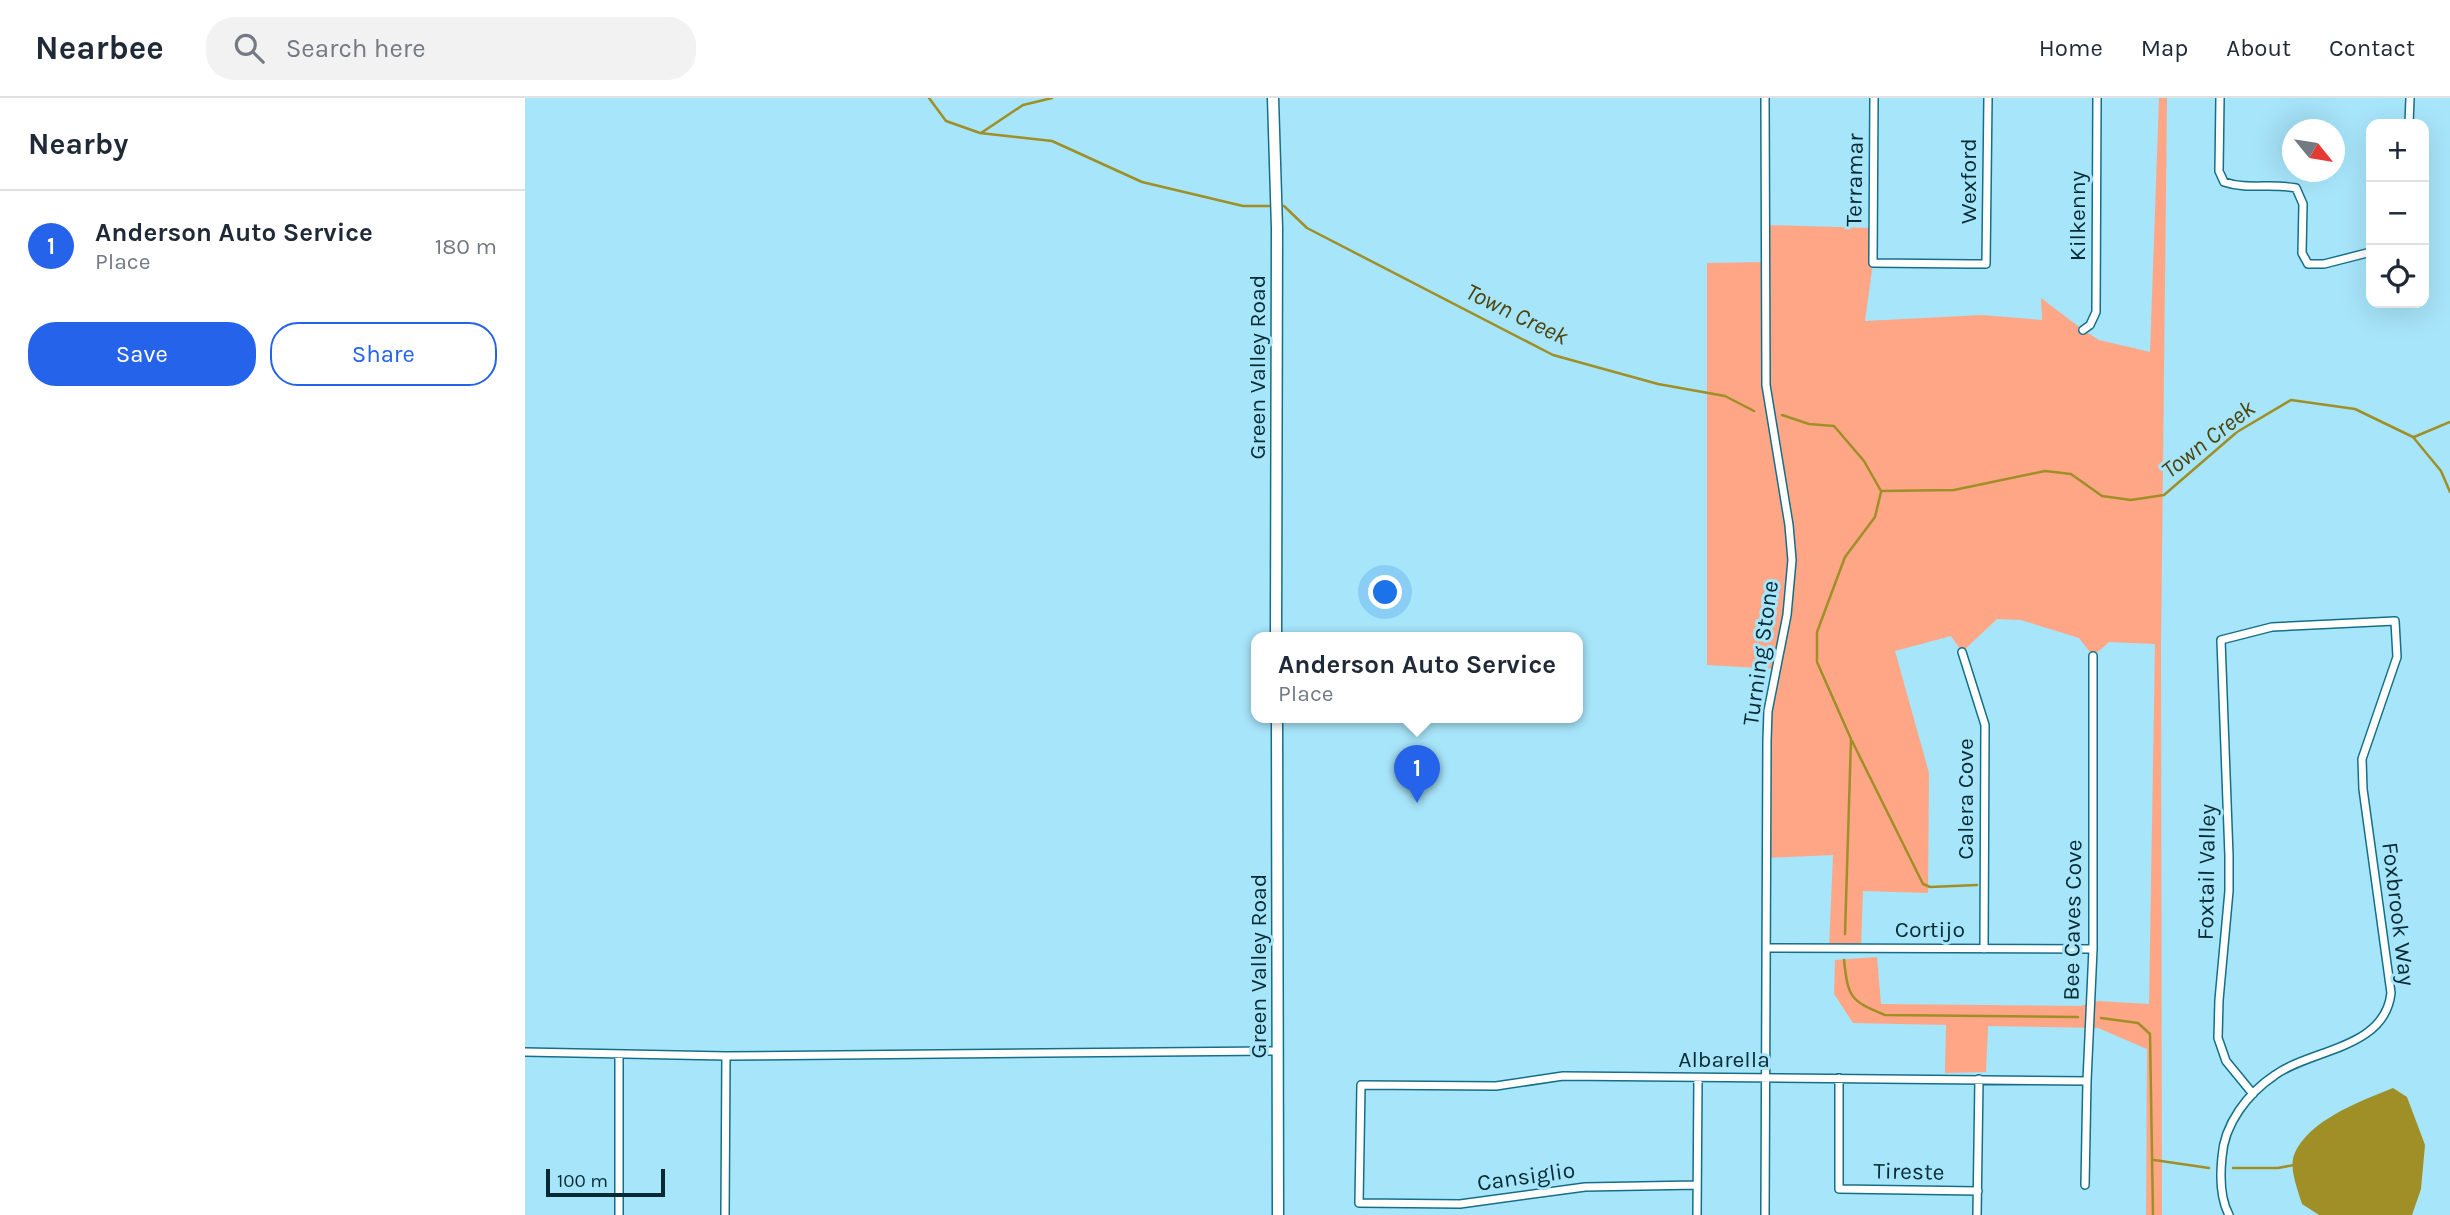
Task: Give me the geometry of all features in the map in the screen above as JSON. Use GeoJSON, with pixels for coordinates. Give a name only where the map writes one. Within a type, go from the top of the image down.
{"type":"FeatureCollection","features":[{"type":"Feature","properties":{"kind":"street","name":"Green Valley Road"},"geometry":{"type":"LineString","coordinates":[[1273,98],[1277,228],[1276,632]]}},
{"type":"Feature","properties":{"kind":"street","name":"Turning Stone"},"geometry":{"type":"LineString","coordinates":[[1765,98],[1766,385],[1789,524],[1792,560],[1791,587],[1768,711],[1765,1215]]}},
{"type":"Feature","properties":{"kind":"street","name":"Terramar"},"geometry":{"type":"LineString","coordinates":[[1874,98],[1874,263],[1986,264]]}},
{"type":"Feature","properties":{"kind":"street","name":"Wexford"},"geometry":{"type":"LineString","coordinates":[[1986,264],[1988,98]]}},
{"type":"Feature","properties":{"kind":"street","name":"Kilkenny"},"geometry":{"type":"LineString","coordinates":[[2083,330],[2090,325],[2096,312],[2097,98]]}},
{"type":"Feature","properties":{"kind":"street"},"geometry":{"type":"LineString","coordinates":[[2220,98],[2219,171],[2224,182],[2236,186],[2281,184],[2296,188],[2303,204],[2302,253],[2308,264],[2324,264],[2366,253]]}},
{"type":"Feature","properties":{"kind":"street"},"geometry":{"type":"LineString","coordinates":[[2410,98],[2410,119]]}},
{"type":"Feature","properties":{"kind":"street","name":"Foxbrook Way"},"geometry":{"type":"LineString","coordinates":[[2221,640],[2272,626],[2395,621],[2397,657],[2362,759],[2363,789],[2391,1001],[2373,1029],[2355,1041],[2276,1073],[2243,1103],[2229,1128],[2222,1150],[2222,1189],[2229,1215]]}},
{"type":"Feature","properties":{"kind":"street","name":"Foxtail Valley"},"geometry":{"type":"LineString","coordinates":[[2221,640],[2229,856],[2218,1038],[2226,1061],[2253,1094]]}},
{"type":"Feature","properties":{"kind":"street","name":"Calera Cove"},"geometry":{"type":"LineString","coordinates":[[1962,652],[1985,725],[1984,949]]}},
{"type":"Feature","properties":{"kind":"street","name":"Bee Caves Cove"},"geometry":{"type":"LineString","coordinates":[[2085,1185],[2093,949],[2093,656]]}},
{"type":"Feature","properties":{"kind":"street","name":"Green Valley Road"},"geometry":{"type":"LineString","coordinates":[[1277,723],[1278,1215]]}},
{"type":"Feature","properties":{"kind":"street","name":"Cortijo"},"geometry":{"type":"LineString","coordinates":[[1766,948],[2093,949]]}},
{"type":"Feature","properties":{"kind":"street"},"geometry":{"type":"LineString","coordinates":[[525,1052],[726,1056],[1277,1051]]}},
{"type":"Feature","properties":{"kind":"street"},"geometry":{"type":"LineString","coordinates":[[619,1054],[619,1215]]}},
{"type":"Feature","properties":{"kind":"street"},"geometry":{"type":"LineString","coordinates":[[725,1215],[726,1056]]}},
{"type":"Feature","properties":{"kind":"street","name":"Albarella"},"geometry":{"type":"LineString","coordinates":[[1360,1203],[1361,1085],[1496,1086],[1563,1076],[2087,1081]]}},
{"type":"Feature","properties":{"kind":"street"},"geometry":{"type":"LineString","coordinates":[[1697,1215],[1698,1078]]}},
{"type":"Feature","properties":{"kind":"street","name":"Tireste"},"geometry":{"type":"LineString","coordinates":[[1839,1078],[1839,1189],[1978,1191]]}},
{"type":"Feature","properties":{"kind":"street"},"geometry":{"type":"LineString","coordinates":[[1977,1215],[1979,1079]]}},
{"type":"Feature","properties":{"kind":"street","name":"Cansiglio"},"geometry":{"type":"LineString","coordinates":[[1360,1203],[1460,1204],[1585,1187],[1697,1185]]}},
{"type":"Feature","properties":{"kind":"shaded area"},"geometry":{"type":"Polygon","coordinates":[[[2159,98],[2167,98],[2161,649],[2162,1215],[2146,1215],[2147,1049],[2098,1028],[1988,1026],[1986,1072],[1945,1073],[1946,1025],[1853,1023],[1834,994],[1835,960],[1877,957],[1881,1004],[2081,1006],[2098,1001],[2149,1004],[2155,644],[2109,642],[2093,656],[2079,638],[2021,620],[1997,619],[1962,652],[1951,636],[1895,651],[1929,773],[1928,893],[1863,891],[1861,948],[1829,948],[1833,855],[1766,858],[1767,740],[1777,669],[1707,665],[1707,263],[1765,262],[1765,225],[1873,228],[1873,263],[1865,321],[1982,315],[2042,320],[2041,298],[2099,340],[2150,352],[2159,98]]]}},
{"type":"Feature","properties":{"kind":"shaded area"},"geometry":{"type":"Polygon","coordinates":[[[2393,1088],[2407,1097],[2425,1145],[2421,1189],[2412,1215],[2319,1215],[2302,1204],[2293,1167],[2294,1155],[2301,1143],[2337,1113],[2393,1088]]]}},
{"type":"Feature","properties":{"kind":"waterway","name":"Town Creek"},"geometry":{"type":"LineString","coordinates":[[929,98],[946,121],[980,133],[1052,141],[1142,182],[1243,206],[1269,206]]}},
{"type":"Feature","properties":{"kind":"waterway"},"geometry":{"type":"LineString","coordinates":[[981,133],[1023,105],[1052,98]]}},
{"type":"Feature","properties":{"kind":"waterway","name":"Town Creek"},"geometry":{"type":"LineString","coordinates":[[1284,206],[1307,228],[1553,355],[1658,384],[1725,396],[1754,411]]}},
{"type":"Feature","properties":{"kind":"waterway","name":"Town Creek"},"geometry":{"type":"LineString","coordinates":[[1782,415],[1809,424],[1834,426],[1864,461],[1881,491],[1954,490],[2045,471],[2071,474],[2102,496],[2131,500],[2164,495],[2237,432],[2291,400],[2355,409],[2413,437],[2441,471],[2450,492]]}},
{"type":"Feature","properties":{"kind":"waterway"},"geometry":{"type":"LineString","coordinates":[[2414,437],[2450,422]]}},
{"type":"Feature","properties":{"kind":"waterway"},"geometry":{"type":"LineString","coordinates":[[1845,934],[1851,739],[1817,662],[1817,632],[1845,557],[1875,517],[1881,492]]}},
{"type":"Feature","properties":{"kind":"waterway"},"geometry":{"type":"LineString","coordinates":[[1852,741],[1923,884],[1930,887],[1977,885]]}},
{"type":"Feature","properties":{"kind":"waterway"},"geometry":{"type":"LineString","coordinates":[[1844,960],[1847,982],[1853,996],[1864,1006],[1885,1015],[2078,1017]]}},
{"type":"Feature","properties":{"kind":"waterway"},"geometry":{"type":"LineString","coordinates":[[2101,1018],[2138,1023],[2150,1034],[2153,1215]]}},
{"type":"Feature","properties":{"kind":"waterway"},"geometry":{"type":"LineString","coordinates":[[2154,1160],[2209,1168]]}},
{"type":"Feature","properties":{"kind":"waterway"},"geometry":{"type":"LineString","coordinates":[[2233,1168],[2278,1168],[2294,1165]]}},
{"type":"Feature","properties":{"kind":"place","name":"Anderson Auto Service"},"geometry":{"type":"Point","coordinates":[1417,803]}}]}
